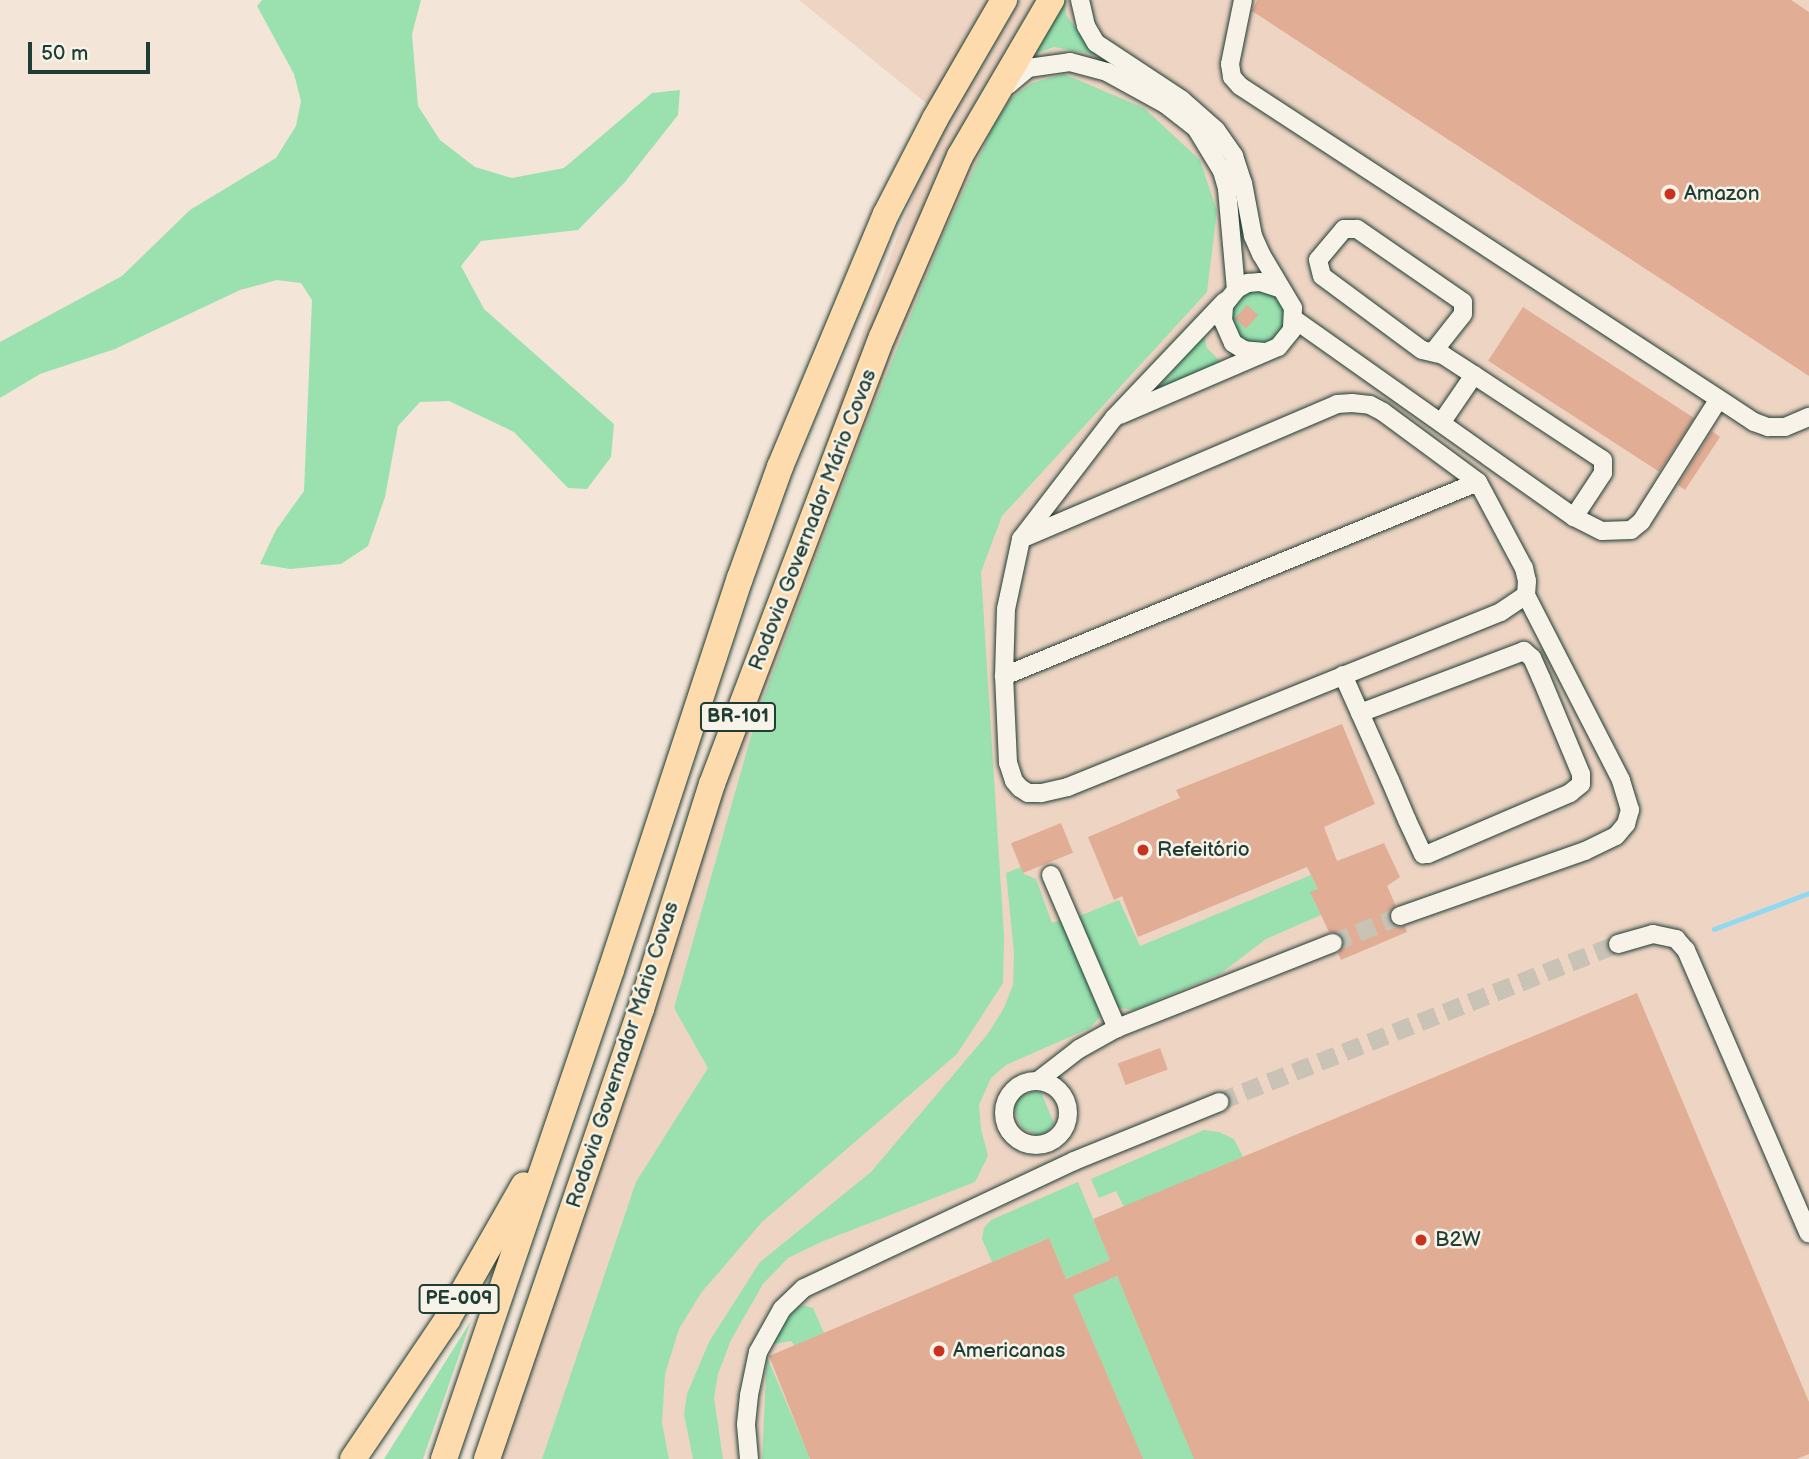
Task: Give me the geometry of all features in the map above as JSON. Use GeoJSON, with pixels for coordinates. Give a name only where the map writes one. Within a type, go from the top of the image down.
{"type":"FeatureCollection","features":[{"type":"Feature","properties":{"kind":"highway","name":"Rodovia Governador Mário Covas"},"geometry":{"type":"LineString","coordinates":[[444,1459],[611,970],[740,578],[824,356],[886,214],[935,119],[1004,0]]}},
{"type":"Feature","properties":{"kind":"highway","name":"Rodovia Governador Mário Covas"},"geometry":{"type":"LineString","coordinates":[[486,1459],[641,1009],[712,783],[882,337],[960,156],[1051,0]]}},
{"type":"Feature","properties":{"kind":"highway","name":"PE-009"},"geometry":{"type":"LineString","coordinates":[[353,1459],[447,1320],[554,1132]]}},
{"type":"Feature","properties":{"kind":"lane"},"geometry":{"type":"LineString","coordinates":[[1080,0],[1086,26],[1096,43],[1182,100],[1216,130],[1234,156],[1243,183],[1253,236],[1281,289],[1289,298],[1294,319],[1287,340],[1268,352],[1114,418]]}},
{"type":"Feature","properties":{"kind":"lane"},"geometry":{"type":"LineString","coordinates":[[1242,0],[1230,64],[1232,77],[1240,86],[1718,400],[1768,427],[1785,427],[1809,417]]}},
{"type":"Feature","properties":{"kind":"lane"},"geometry":{"type":"LineString","coordinates":[[997,93],[1028,68],[1070,62],[1107,72],[1181,114],[1196,128],[1222,171],[1231,211],[1231,295],[1223,321],[1233,343],[1256,353],[1268,352]]}},
{"type":"Feature","properties":{"kind":"lane"},"geometry":{"type":"LineString","coordinates":[[1433,352],[1463,314],[1463,302],[1357,229],[1343,229],[1318,260],[1322,276],[1422,350],[1443,355],[1603,460],[1603,472],[1574,517]]}},
{"type":"Feature","properties":{"kind":"lane"},"geometry":{"type":"LineString","coordinates":[[1281,289],[1260,282],[1231,295],[1114,418],[1021,539],[1006,609],[1004,676],[1011,774],[1020,788],[1028,793],[1041,793],[1068,787],[1501,612],[1526,595]]}},
{"type":"Feature","properties":{"kind":"lane"},"geometry":{"type":"LineString","coordinates":[[1294,319],[1574,517],[1602,531],[1630,530],[1641,522],[1718,400]]}},
{"type":"Feature","properties":{"kind":"lane"},"geometry":{"type":"LineString","coordinates":[[1441,423],[1474,374]]}},
{"type":"Feature","properties":{"kind":"lane"},"geometry":{"type":"LineString","coordinates":[[1021,539],[1337,404],[1370,405],[1478,482],[1524,568],[1526,595],[1621,780],[1630,810],[1626,824],[1616,836],[1585,851],[1400,916]]}},
{"type":"Feature","properties":{"kind":"lane"},"geometry":{"type":"LineString","coordinates":[[1004,676],[1478,482]]}},
{"type":"Feature","properties":{"kind":"lane"},"geometry":{"type":"LineString","coordinates":[[1343,675],[1360,713],[1423,853],[1428,854],[1570,793],[1581,784],[1581,774],[1541,678],[1532,658],[1524,651],[1360,713]]}},
{"type":"Feature","properties":{"kind":"lane"},"geometry":{"type":"LineString","coordinates":[[1051,875],[1117,1028]]}},
{"type":"Feature","properties":{"kind":"lane"},"geometry":{"type":"LineString","coordinates":[[1618,944],[1647,934],[1661,935],[1676,939],[1686,950],[1809,1234]]}},
{"type":"Feature","properties":{"kind":"lane"},"geometry":{"type":"LineString","coordinates":[[1039,1080],[1062,1092],[1068,1103],[1069,1116],[1066,1128],[1058,1138],[1046,1144],[1033,1145],[1011,1134],[1003,1110],[1015,1088],[1039,1080],[1079,1049],[1117,1028],[1334,943]]}},
{"type":"Feature","properties":{"kind":"lane"},"geometry":{"type":"LineString","coordinates":[[749,1459],[746,1424],[758,1352],[792,1298],[804,1287],[1055,1170],[1219,1102]]}},
{"type":"Feature","properties":{"kind":"lane"},"geometry":{"type":"LineString","coordinates":[[1046,1144],[1055,1170]]}},
{"type":"Feature","properties":{"kind":"shaded area"},"geometry":{"type":"Polygon","coordinates":[[[799,0],[1809,0],[1809,1459],[487,1459],[863,331],[942,116],[799,0]]]}},
{"type":"Feature","properties":{"kind":"green space"},"geometry":{"type":"Polygon","coordinates":[[[262,0],[421,0],[412,34],[418,106],[440,140],[475,167],[512,178],[564,168],[652,93],[680,90],[678,115],[625,182],[578,230],[481,241],[461,266],[484,309],[614,424],[611,457],[587,489],[568,488],[514,432],[449,401],[420,402],[398,426],[385,497],[368,546],[341,564],[290,569],[260,564],[276,530],[304,491],[312,300],[301,283],[277,280],[240,290],[115,349],[40,374],[0,398],[0,342],[122,276],[190,210],[276,158],[296,126],[301,101],[294,74],[257,6],[262,0]]]}},
{"type":"Feature","properties":{"kind":"green space"},"geometry":{"type":"Polygon","coordinates":[[[1061,0],[1065,0],[1066,15],[1097,55],[1054,47],[1024,58],[1061,0]]]}},
{"type":"Feature","properties":{"kind":"green space"},"geometry":{"type":"Polygon","coordinates":[[[1064,74],[1144,108],[1200,160],[1217,211],[1207,292],[1002,516],[981,572],[1004,936],[1003,983],[957,1054],[762,1222],[701,1293],[679,1329],[665,1374],[662,1423],[669,1459],[542,1459],[636,1182],[708,1068],[674,1008],[757,715],[862,435],[944,233],[994,125],[1011,98],[1032,83],[1064,74]]]}},
{"type":"Feature","properties":{"kind":"green space"},"geometry":{"type":"Polygon","coordinates":[[[1259,290],[1278,298],[1286,317],[1278,336],[1259,344],[1240,336],[1232,317],[1240,298],[1259,290]]]}},
{"type":"Feature","properties":{"kind":"green space"},"geometry":{"type":"Polygon","coordinates":[[[1204,335],[1207,348],[1222,363],[1154,392],[1204,335]]]}},
{"type":"Feature","properties":{"kind":"green space"},"geometry":{"type":"Polygon","coordinates":[[[1021,867],[1024,874],[1036,879],[1052,923],[1063,919],[1100,1006],[1099,1018],[1090,1028],[1006,1065],[991,1078],[979,1105],[981,1129],[988,1156],[975,1182],[821,1242],[788,1258],[763,1284],[731,1340],[718,1374],[714,1398],[723,1459],[693,1459],[684,1414],[687,1394],[709,1342],[760,1262],[871,1172],[987,1035],[1004,1008],[1013,985],[1014,953],[1006,873],[1021,867]]]}},
{"type":"Feature","properties":{"kind":"green space"},"geometry":{"type":"Polygon","coordinates":[[[1311,875],[1318,889],[1311,893],[1321,915],[1266,939],[1220,974],[1134,1010],[1119,1008],[1113,1001],[1079,916],[1119,900],[1140,946],[1311,875]]]}},
{"type":"Feature","properties":{"kind":"green space"},"geometry":{"type":"Polygon","coordinates":[[[1041,1092],[1054,1123],[1047,1132],[1038,1135],[1022,1128],[1015,1106],[1020,1097],[1041,1092]]]}},
{"type":"Feature","properties":{"kind":"green space"},"geometry":{"type":"Polygon","coordinates":[[[1204,1130],[1219,1132],[1234,1139],[1243,1157],[1124,1207],[1116,1191],[1099,1198],[1091,1179],[1204,1130]]]}},
{"type":"Feature","properties":{"kind":"green space"},"geometry":{"type":"Polygon","coordinates":[[[1078,1182],[1110,1260],[1066,1279],[1049,1238],[992,1262],[982,1239],[984,1228],[991,1220],[1078,1182]]]}},
{"type":"Feature","properties":{"kind":"green space"},"geometry":{"type":"Polygon","coordinates":[[[1117,1276],[1195,1459],[1143,1459],[1073,1295],[1117,1276]]]}},
{"type":"Feature","properties":{"kind":"green space"},"geometry":{"type":"Polygon","coordinates":[[[803,1305],[813,1308],[824,1333],[795,1346],[791,1341],[774,1344],[772,1340],[797,1307],[803,1305]]]}},
{"type":"Feature","properties":{"kind":"green space"},"geometry":{"type":"Polygon","coordinates":[[[471,1321],[423,1459],[384,1459],[471,1321]]]}},
{"type":"Feature","properties":{"kind":"green space"},"geometry":{"type":"Polygon","coordinates":[[[767,1357],[810,1458],[808,1459],[762,1459],[767,1357]]]}},
{"type":"Feature","properties":{"kind":"building","name":"Amazon"},"geometry":{"type":"Polygon","coordinates":[[[1257,0],[1791,0],[1809,12],[1809,376],[1252,11],[1257,0]]]}},
{"type":"Feature","properties":{"kind":"building"},"geometry":{"type":"Polygon","coordinates":[[[1247,305],[1258,315],[1246,328],[1235,318],[1247,305]]]}},
{"type":"Feature","properties":{"kind":"building"},"geometry":{"type":"Polygon","coordinates":[[[1523,307],[1694,418],[1659,472],[1488,361],[1523,307]]]}},
{"type":"Feature","properties":{"kind":"building"},"geometry":{"type":"Polygon","coordinates":[[[1712,431],[1720,437],[1685,490],[1678,485],[1712,431]]]}},
{"type":"Feature","properties":{"kind":"building"},"geometry":{"type":"Polygon","coordinates":[[[1342,724],[1375,804],[1324,827],[1337,861],[1384,843],[1400,877],[1387,886],[1396,906],[1389,913],[1389,919],[1397,927],[1405,926],[1407,932],[1341,960],[1338,953],[1344,940],[1340,934],[1329,932],[1310,892],[1318,889],[1307,867],[1138,937],[1122,896],[1114,900],[1088,837],[1180,798],[1176,790],[1342,724]]]}},
{"type":"Feature","properties":{"kind":"building"},"geometry":{"type":"Polygon","coordinates":[[[1061,823],[1073,853],[1023,873],[1011,843],[1061,823]]]}},
{"type":"Feature","properties":{"kind":"building","name":"B2W"},"geometry":{"type":"Polygon","coordinates":[[[1637,993],[1809,1402],[1809,1454],[1797,1459],[1194,1459],[1117,1276],[1073,1295],[1143,1459],[810,1459],[769,1356],[1049,1238],[1066,1279],[1110,1260],[1093,1219],[1637,993]]]}},
{"type":"Feature","properties":{"kind":"building"},"geometry":{"type":"Polygon","coordinates":[[[1160,1048],[1168,1070],[1126,1085],[1118,1063],[1160,1048]]]}},
{"type":"Feature","properties":{"kind":"waterway"},"geometry":{"type":"LineString","coordinates":[[1714,929],[1809,893]]}},
{"type":"Feature","properties":{"kind":"tunnel"},"geometry":{"type":"LineString","coordinates":[[1333,943],[1400,916]]}},
{"type":"Feature","properties":{"kind":"tunnel"},"geometry":{"type":"LineString","coordinates":[[1219,1102],[1618,944]]}},
{"type":"Feature","properties":{"kind":"place","name":"Amazon"},"geometry":{"type":"Point","coordinates":[1670,194]}},
{"type":"Feature","properties":{"kind":"place","name":"Refeitório"},"geometry":{"type":"Point","coordinates":[1143,850]}},
{"type":"Feature","properties":{"kind":"place","name":"B2W"},"geometry":{"type":"Point","coordinates":[1421,1240]}},
{"type":"Feature","properties":{"kind":"place","name":"Americanas"},"geometry":{"type":"Point","coordinates":[939,1351]}}]}
